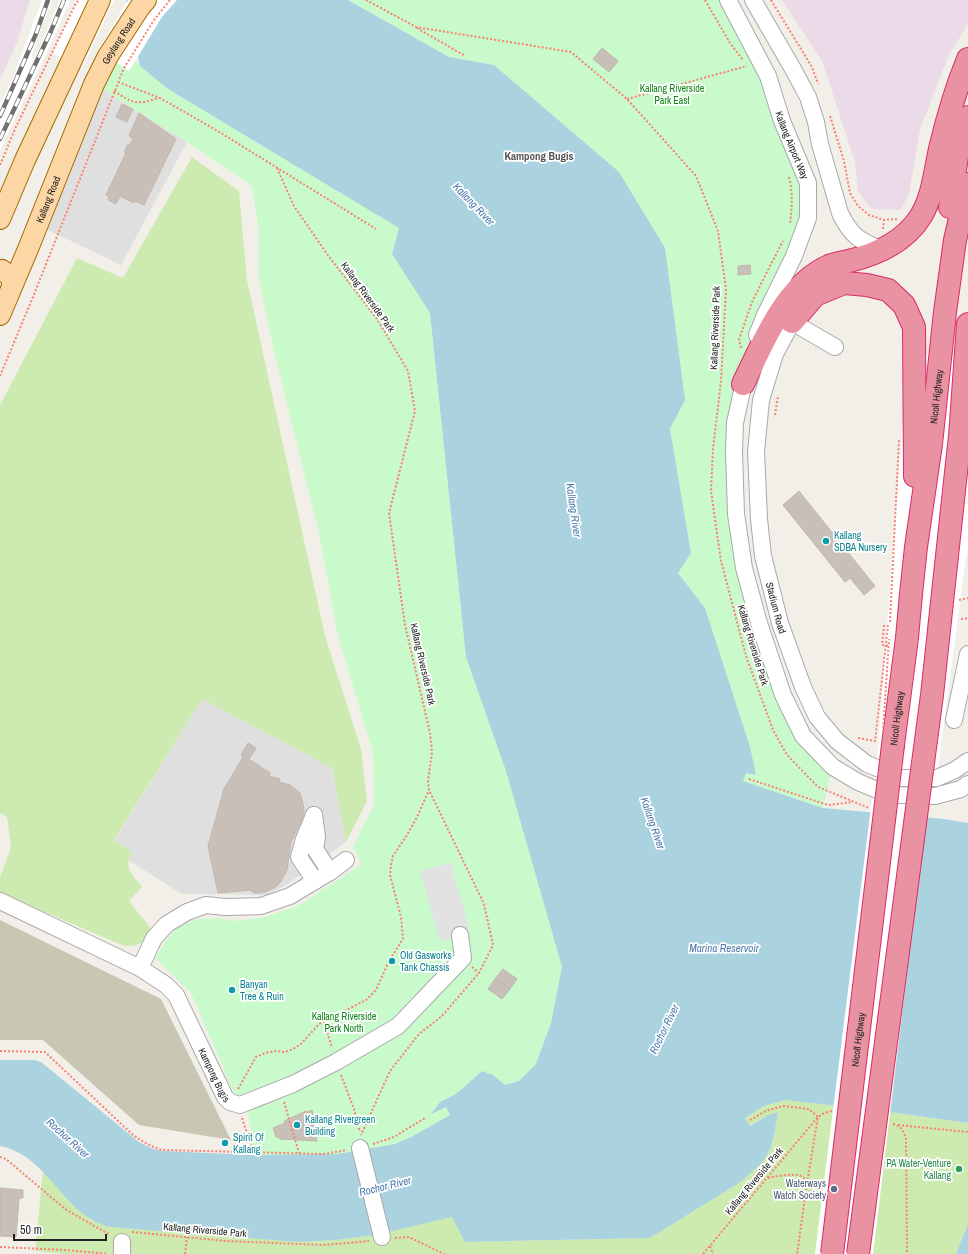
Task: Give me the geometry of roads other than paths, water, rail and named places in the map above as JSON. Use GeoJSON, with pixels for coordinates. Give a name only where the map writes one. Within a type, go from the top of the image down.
{"type":"FeatureCollection","features":[{"type":"Feature","properties":{"kind":"highway"},"geometry":{"type":"LineString","coordinates":[[743,384],[766,337],[783,309],[802,283],[824,268],[882,250],[902,238],[921,216],[930,196],[948,116],[968,59]]}},
{"type":"Feature","properties":{"kind":"highway"},"geometry":{"type":"LineString","coordinates":[[955,240],[949,205],[957,156],[968,117]]}},
{"type":"Feature","properties":{"kind":"highway","name":"Nicoll Highway"},"geometry":{"type":"LineString","coordinates":[[832,1254],[907,638],[916,547],[923,443],[945,312],[955,240],[968,184]]}},
{"type":"Feature","properties":{"kind":"highway"},"geometry":{"type":"LineString","coordinates":[[792,322],[815,295],[844,283],[867,285],[888,290],[904,304],[914,328],[923,443]]}},
{"type":"Feature","properties":{"kind":"highway"},"geometry":{"type":"LineString","coordinates":[[858,1254],[932,695],[956,463],[964,430],[968,324]]}},
{"type":"Feature","properties":{"kind":"main road"},"geometry":{"type":"LineString","coordinates":[[0,219],[25,160],[100,0]]}},
{"type":"Feature","properties":{"kind":"main road","name":"Geylang Road"},"geometry":{"type":"LineString","coordinates":[[94,84],[108,56],[146,0]]}},
{"type":"Feature","properties":{"kind":"main road","name":"Kallang Road"},"geometry":{"type":"LineString","coordinates":[[0,315],[7,278],[94,84]]}},
{"type":"Feature","properties":{"kind":"street","name":"Kallang Airport Way"},"geometry":{"type":"LineString","coordinates":[[728,0],[768,76],[782,121],[808,183],[808,218],[794,256],[765,315],[751,349],[743,384]]}},
{"type":"Feature","properties":{"kind":"street"},"geometry":{"type":"LineString","coordinates":[[753,0],[808,97],[816,122],[823,167],[822,175],[818,180],[808,183]]}},
{"type":"Feature","properties":{"kind":"street"},"geometry":{"type":"LineString","coordinates":[[820,144],[844,222],[850,231],[863,243],[882,250]]}},
{"type":"Feature","properties":{"kind":"street"},"geometry":{"type":"LineString","coordinates":[[792,322],[835,347]]}},
{"type":"Feature","properties":{"kind":"street","name":"Stadium Road"},"geometry":{"type":"LineString","coordinates":[[792,322],[775,354],[762,400],[756,452],[759,519],[763,556],[780,622],[803,687],[817,717],[837,741],[867,764],[902,778],[937,778],[955,770],[968,760]]}},
{"type":"Feature","properties":{"kind":"street","name":"Stadium Road"},"geometry":{"type":"LineString","coordinates":[[743,384],[735,423],[734,471],[736,514],[744,568],[759,622],[783,695],[804,736],[833,766],[858,782],[877,790],[900,795],[935,796],[961,789],[968,784]]}},
{"type":"Feature","properties":{"kind":"street"},"geometry":{"type":"LineString","coordinates":[[954,720],[968,654]]}},
{"type":"Feature","properties":{"kind":"street"},"geometry":{"type":"LineString","coordinates":[[315,881],[299,857],[304,839],[314,815],[317,837],[315,849],[330,872]]}},
{"type":"Feature","properties":{"kind":"street"},"geometry":{"type":"LineString","coordinates":[[140,968],[154,938],[167,924],[187,912],[206,905],[225,907],[261,906],[290,896],[330,872],[346,860]]}},
{"type":"Feature","properties":{"kind":"street","name":"Kampong Bugis"},"geometry":{"type":"LineString","coordinates":[[0,901],[140,968],[160,981],[176,995],[225,1097],[234,1104],[244,1105],[336,1062],[403,1022],[463,958],[460,935]]}},
{"type":"Feature","properties":{"kind":"street"},"geometry":{"type":"LineString","coordinates":[[360,1140],[384,1238]]}},
{"type":"Feature","properties":{"kind":"water","name":"Marina Reservoir"},"geometry":{"type":"Polygon","coordinates":[[[126,0],[348,0],[449,57],[494,65],[619,172],[665,248],[685,400],[670,429],[691,553],[678,573],[705,608],[750,747],[756,775],[746,773],[743,781],[823,808],[944,819],[968,823],[968,1123],[785,1100],[764,1106],[745,1118],[750,1126],[768,1115],[778,1112],[770,1149],[762,1163],[739,1183],[650,1238],[465,1242],[452,1217],[375,1235],[336,1240],[298,1242],[111,1227],[94,1221],[80,1212],[32,1161],[17,1152],[0,1146],[0,1060],[35,1060],[41,1062],[139,1142],[153,1149],[162,1151],[254,1155],[338,1154],[395,1144],[411,1137],[450,1115],[446,1107],[431,1114],[440,1102],[456,1094],[482,1071],[493,1075],[505,1085],[519,1081],[536,1064],[551,1023],[562,967],[506,771],[466,657],[430,313],[392,254],[399,228],[168,89],[140,66],[126,0]]]}},
{"type":"Feature","properties":{"kind":"water"},"geometry":{"type":"Polygon","coordinates":[[[968,1224],[968,1254],[956,1254],[968,1224]]]}},
{"type":"Feature","properties":{"kind":"railway"},"geometry":{"type":"LineString","coordinates":[[0,116],[36,34],[48,0]]}},
{"type":"Feature","properties":{"kind":"railway"},"geometry":{"type":"LineString","coordinates":[[0,139],[64,0]]}},
{"type":"Feature","properties":{"kind":"place","name":"Kallang SDBA Nursery"},"geometry":{"type":"Point","coordinates":[826,541]}},
{"type":"Feature","properties":{"kind":"place","name":"Old Gasworks Tank Chassis"},"geometry":{"type":"Point","coordinates":[392,961]}},
{"type":"Feature","properties":{"kind":"place","name":"Banyan Tree & Ruin"},"geometry":{"type":"Point","coordinates":[232,990]}},
{"type":"Feature","properties":{"kind":"place","name":"Kallang Rivergreen Building"},"geometry":{"type":"Point","coordinates":[297,1125]}},
{"type":"Feature","properties":{"kind":"place","name":"Spirit Of Kallang"},"geometry":{"type":"Point","coordinates":[225,1143]}},
{"type":"Feature","properties":{"kind":"place","name":"PA Water-Venture Kallang"},"geometry":{"type":"Point","coordinates":[959,1169]}},
{"type":"Feature","properties":{"kind":"place","name":"Waterways Watch Society"},"geometry":{"type":"Point","coordinates":[834,1189]}},
{"type":"Feature","properties":{"kind":"district","name":"Kampong Bugis"},"geometry":{"type":"Point","coordinates":[539,156]}},
{"type":"Feature","properties":{"kind":"park label","name":"Kallang Riverside Park East"},"geometry":{"type":"Point","coordinates":[672,94]}},
{"type":"Feature","properties":{"kind":"park label","name":"Kallang Riverside Park North"},"geometry":{"type":"Point","coordinates":[344,1022]}},
{"type":"Feature","properties":{"kind":"water label","name":"Kallang River"},"geometry":{"type":"Point","coordinates":[474,204]}},
{"type":"Feature","properties":{"kind":"water label","name":"Kallang River"},"geometry":{"type":"Point","coordinates":[574,510]}},
{"type":"Feature","properties":{"kind":"water label","name":"Kallang River"},"geometry":{"type":"Point","coordinates":[653,823]}},
{"type":"Feature","properties":{"kind":"water label","name":"Rochor River"},"geometry":{"type":"Point","coordinates":[664,1029]}},
{"type":"Feature","properties":{"kind":"water label","name":"Rochor River"},"geometry":{"type":"Point","coordinates":[68,1138]}},
{"type":"Feature","properties":{"kind":"water label","name":"Rochor River"},"geometry":{"type":"Point","coordinates":[385,1186]}}]}
